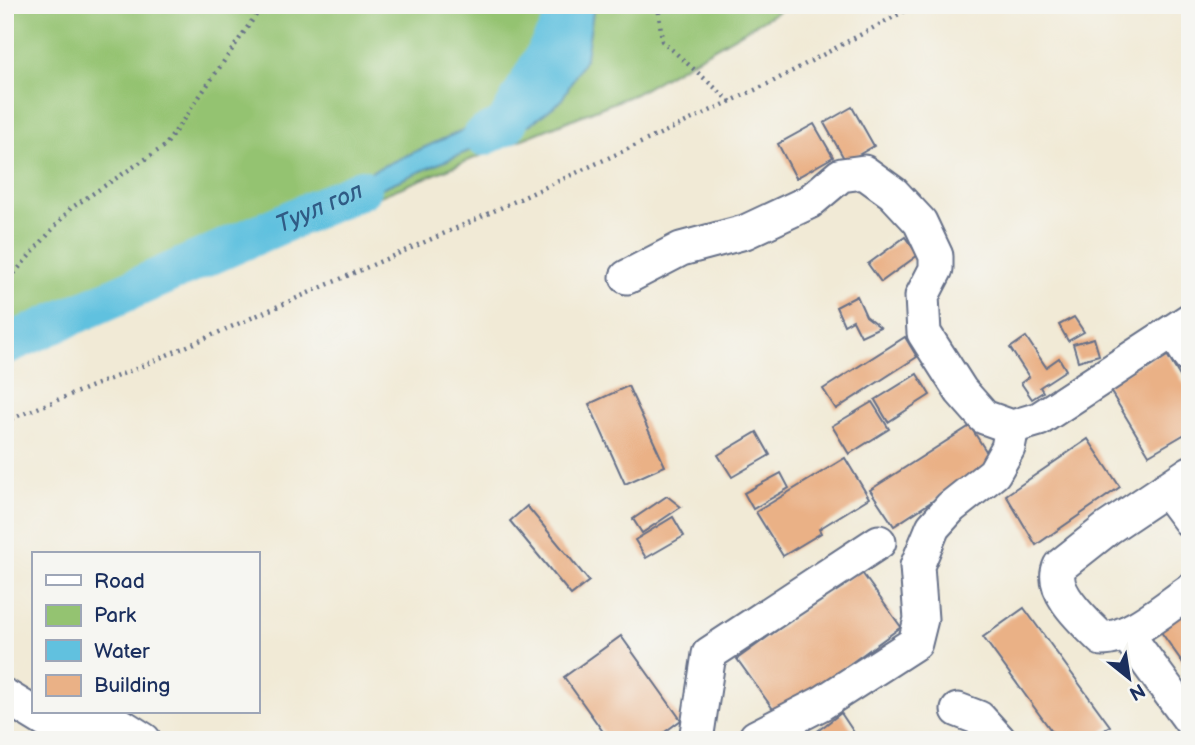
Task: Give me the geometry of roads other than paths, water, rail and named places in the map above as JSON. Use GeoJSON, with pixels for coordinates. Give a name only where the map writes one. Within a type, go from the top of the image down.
{"type":"FeatureCollection","features":[{"type":"Feature","properties":{"kind":"street"},"geometry":{"type":"LineString","coordinates":[[626,277],[681,249],[745,232],[809,202],[841,175],[864,172],[893,193],[920,222],[936,256],[936,269],[922,296],[923,333],[961,391],[984,417],[1012,426],[1040,419],[1185,336]]}},
{"type":"Feature","properties":{"kind":"street"},"geometry":{"type":"LineString","coordinates":[[756,737],[822,703],[915,643],[921,619],[917,566],[933,527],[951,507],[993,473],[1008,448],[1012,426]]}},
{"type":"Feature","properties":{"kind":"street"},"geometry":{"type":"LineString","coordinates":[[1190,521],[1178,481],[1108,528],[1060,566],[1057,574],[1058,583],[1072,608],[1102,639],[1112,639],[1126,633],[1190,591]]}},
{"type":"Feature","properties":{"kind":"street"},"geometry":{"type":"LineString","coordinates":[[696,740],[709,653],[879,542]]}},
{"type":"Feature","properties":{"kind":"street"},"geometry":{"type":"LineString","coordinates":[[1126,633],[1190,720]]}},
{"type":"Feature","properties":{"kind":"street"},"geometry":{"type":"LineString","coordinates":[[5,696],[32,712]]}},
{"type":"Feature","properties":{"kind":"street"},"geometry":{"type":"LineString","coordinates":[[958,710],[979,718],[999,740]]}},
{"type":"Feature","properties":{"kind":"street"},"geometry":{"type":"LineString","coordinates":[[35,714],[51,724],[84,732],[108,722],[121,726],[144,740]]}},
{"type":"Feature","properties":{"kind":"water"},"geometry":{"type":"Polygon","coordinates":[[[566,5],[594,5],[586,57],[561,101],[528,126],[313,217],[310,199],[483,121],[542,85],[566,5]]]}},
{"type":"Feature","properties":{"kind":"waterway","name":"Туул гол"},"geometry":{"type":"LineString","coordinates":[[483,136],[505,126],[573,5]]}},
{"type":"Feature","properties":{"kind":"waterway","name":"Туул гол"},"geometry":{"type":"LineString","coordinates":[[5,345],[361,189]]}}]}
